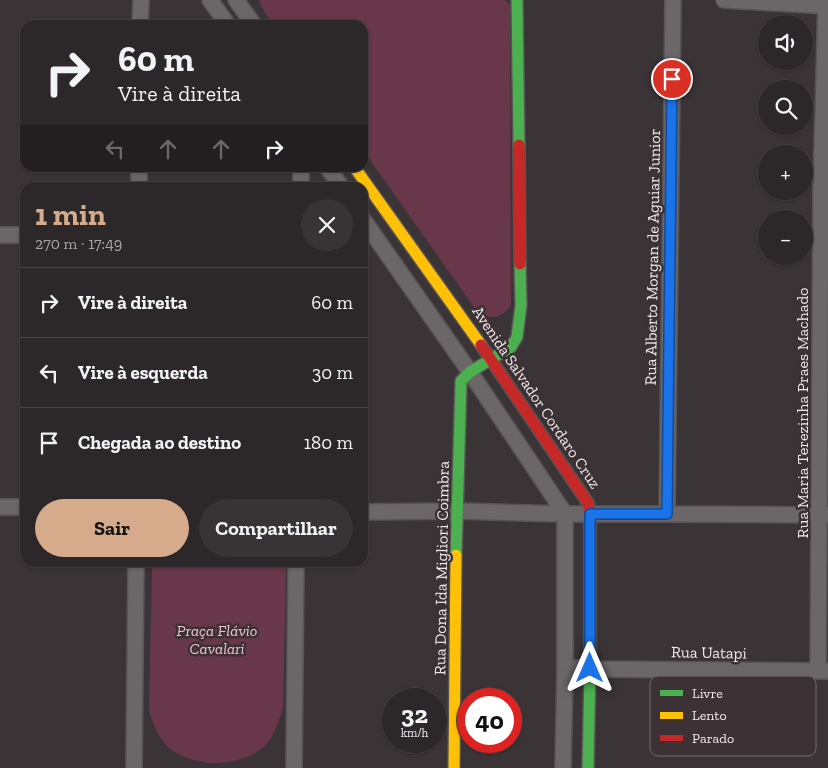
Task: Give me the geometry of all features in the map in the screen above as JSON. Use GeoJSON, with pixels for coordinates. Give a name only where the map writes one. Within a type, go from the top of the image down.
{"type":"FeatureCollection","features":[{"type":"Feature","properties":{"kind":"street"},"geometry":{"type":"LineString","coordinates":[[140,0],[140,20]]}},
{"type":"Feature","properties":{"kind":"street"},"geometry":{"type":"LineString","coordinates":[[210,0],[224,20]]}},
{"type":"Feature","properties":{"kind":"street"},"geometry":{"type":"LineString","coordinates":[[236,0],[250,20]]}},
{"type":"Feature","properties":{"kind":"street"},"geometry":{"type":"LineString","coordinates":[[470,372],[511,347],[516,337],[522,305],[517,0]]}},
{"type":"Feature","properties":{"kind":"street","name":"Rua Alberto Morgan de Aguiar Junior"},"geometry":{"type":"LineString","coordinates":[[667,514],[673,0]]}},
{"type":"Feature","properties":{"kind":"street"},"geometry":{"type":"LineString","coordinates":[[724,0],[826,4]]}},
{"type":"Feature","properties":{"kind":"street","name":"Rua Maria Terezinha Praes Machado"},"geometry":{"type":"LineString","coordinates":[[823,671],[826,4]]}},
{"type":"Feature","properties":{"kind":"street","name":"Avenida Salvador Cordaro Cruz"},"geometry":{"type":"LineString","coordinates":[[368,186],[491,359],[588,503],[590,514],[588,768]]}},
{"type":"Feature","properties":{"kind":"street"},"geometry":{"type":"LineString","coordinates":[[368,226],[470,372],[565,514],[563,768]]}},
{"type":"Feature","properties":{"kind":"street"},"geometry":{"type":"LineString","coordinates":[[0,234],[20,235]]}},
{"type":"Feature","properties":{"kind":"street"},"geometry":{"type":"LineString","coordinates":[[368,242],[379,242]]}},
{"type":"Feature","properties":{"kind":"street","name":"Rua Dona Ida Migliori Coimbra"},"geometry":{"type":"LineString","coordinates":[[454,768],[457,511],[461,381],[470,372]]}},
{"type":"Feature","properties":{"kind":"street"},"geometry":{"type":"LineString","coordinates":[[0,507],[20,507]]}},
{"type":"Feature","properties":{"kind":"street"},"geometry":{"type":"LineString","coordinates":[[368,512],[457,511],[565,514],[823,515]]}},
{"type":"Feature","properties":{"kind":"street"},"geometry":{"type":"LineString","coordinates":[[134,768],[136,567]]}},
{"type":"Feature","properties":{"kind":"street"},"geometry":{"type":"LineString","coordinates":[[294,768],[296,567]]}},
{"type":"Feature","properties":{"kind":"street","name":"Rua Uatapi"},"geometry":{"type":"LineString","coordinates":[[565,667],[823,671]]}},
{"type":"Feature","properties":{"kind":"green space"},"geometry":{"type":"Polygon","coordinates":[[[259,0],[505,0],[510,5],[511,304],[505,312],[493,317],[478,313],[368,157],[368,20],[270,20],[259,0]]]}},
{"type":"Feature","properties":{"kind":"green space","name":"Praça Flávio Cavalari"},"geometry":{"type":"Polygon","coordinates":[[[285,567],[283,709],[270,739],[264,747],[254,754],[242,759],[217,763],[191,759],[179,755],[169,748],[156,731],[149,711],[152,568],[285,567]]]}},
{"type":"Feature","properties":{"kind":"traffic: fast"},"geometry":{"type":"LineString","coordinates":[[517,0],[519,145]]}},
{"type":"Feature","properties":{"kind":"traffic: fast"},"geometry":{"type":"LineString","coordinates":[[456,555],[461,381],[470,372],[511,347],[517,337],[521,305],[520,264]]}},
{"type":"Feature","properties":{"kind":"traffic: fast"},"geometry":{"type":"LineString","coordinates":[[588,768],[590,563]]}},
{"type":"Feature","properties":{"kind":"traffic: slow"},"geometry":{"type":"LineString","coordinates":[[358,172],[365,182]]}},
{"type":"Feature","properties":{"kind":"traffic: slow"},"geometry":{"type":"LineString","coordinates":[[368,186],[481,345]]}},
{"type":"Feature","properties":{"kind":"traffic: slow"},"geometry":{"type":"LineString","coordinates":[[454,768],[456,555]]}},
{"type":"Feature","properties":{"kind":"traffic: jam"},"geometry":{"type":"LineString","coordinates":[[519,145],[520,264]]}},
{"type":"Feature","properties":{"kind":"traffic: jam"},"geometry":{"type":"LineString","coordinates":[[481,345],[588,503],[590,514],[590,563]]}},
{"type":"Feature","properties":{"kind":"route"},"geometry":{"type":"LineString","coordinates":[[590,668],[590,514],[667,514],[672,79]]}}]}
